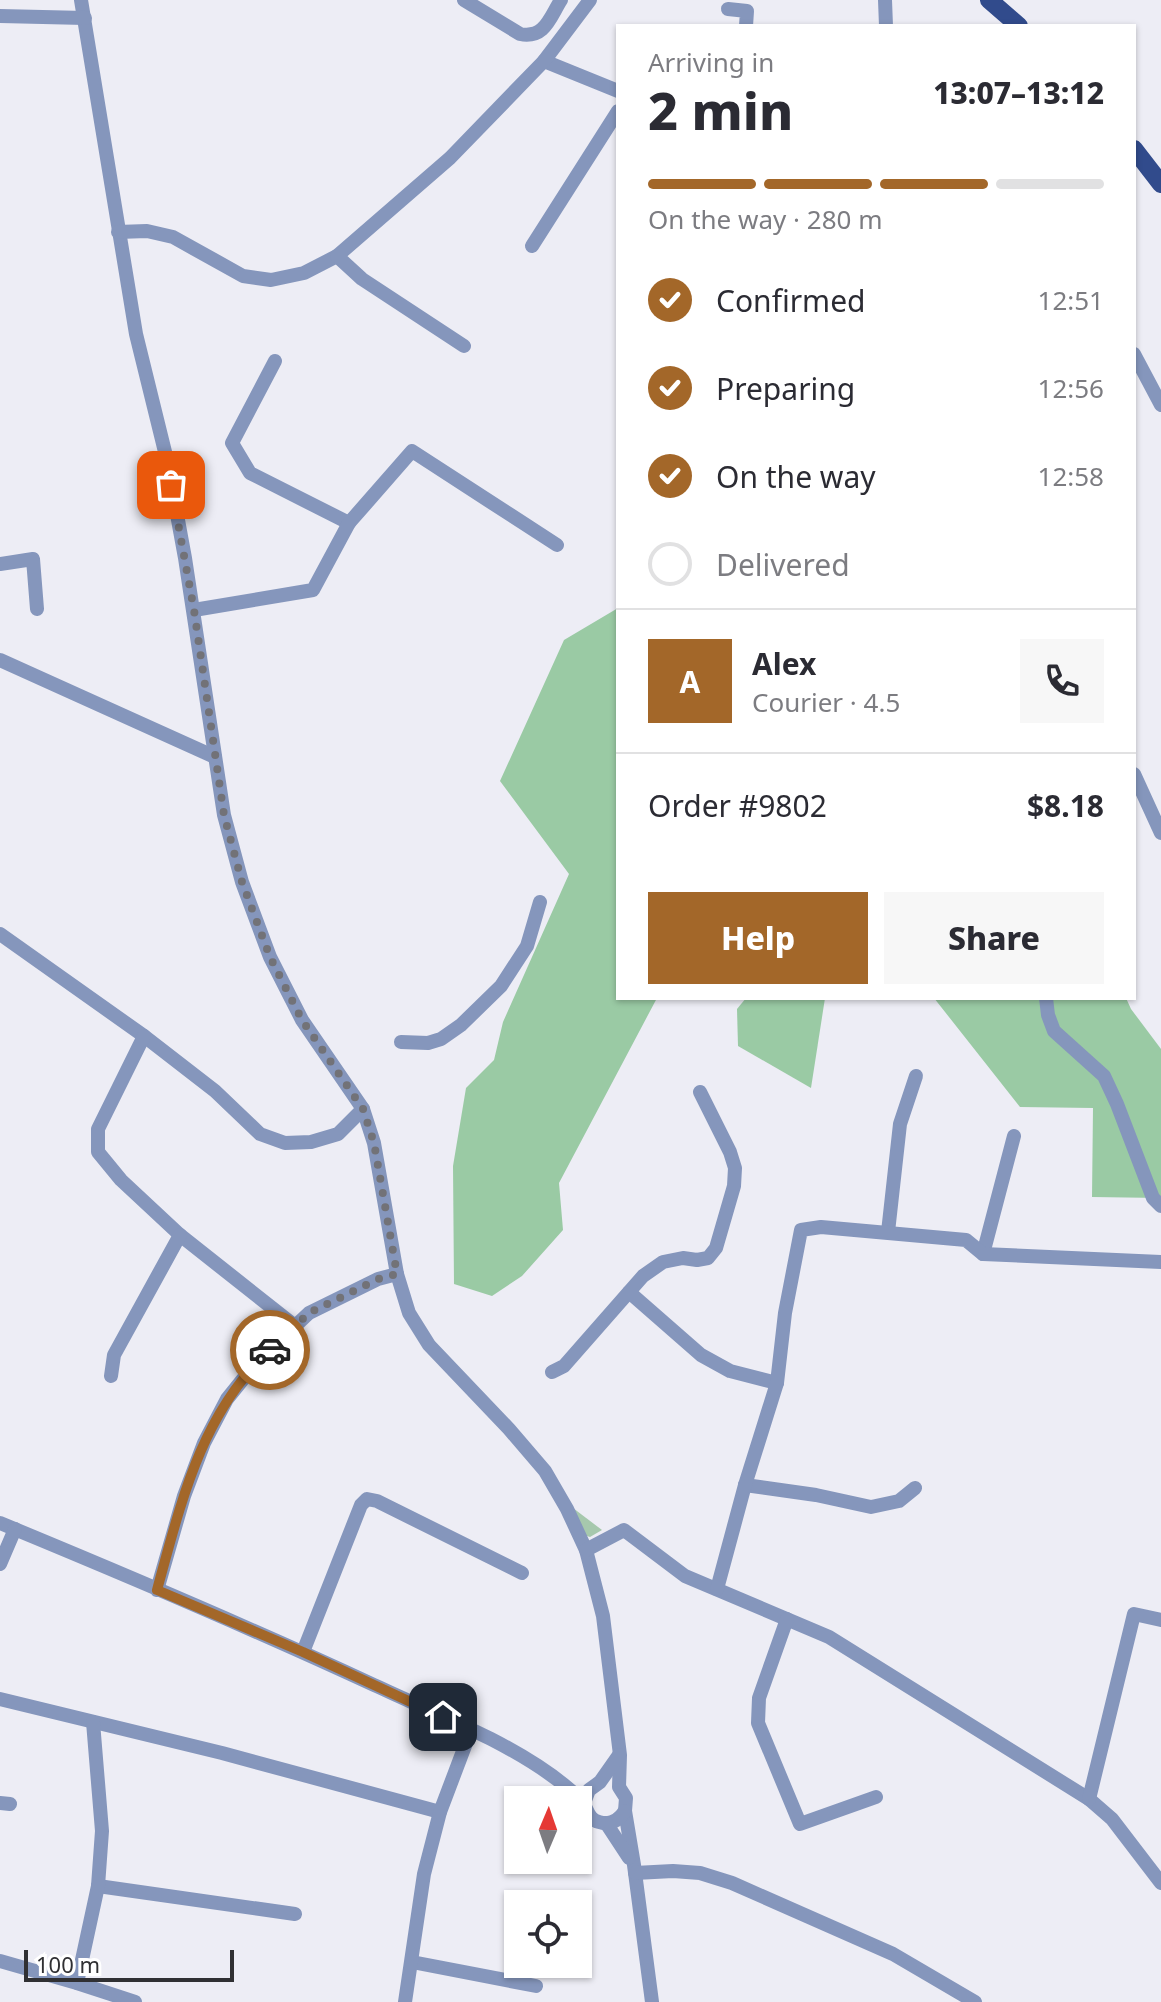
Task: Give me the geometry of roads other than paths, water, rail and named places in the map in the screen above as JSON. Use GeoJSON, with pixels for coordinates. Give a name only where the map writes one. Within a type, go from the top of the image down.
{"type":"FeatureCollection","features":[{"type":"Feature","properties":{"kind":"main road"},"geometry":{"type":"LineString","coordinates":[[989,0],[1017,24]]}},
{"type":"Feature","properties":{"kind":"main road"},"geometry":{"type":"LineString","coordinates":[[1136,152],[1161,184]]}},
{"type":"Feature","properties":{"kind":"street"},"geometry":{"type":"LineString","coordinates":[[81,0],[136,334],[167,460],[194,610],[224,815],[242,882],[270,957],[302,1020],[363,1109],[374,1143],[397,1274],[409,1313],[429,1345],[545,1471],[586,1550],[603,1616],[620,1755],[619,1787]]}},
{"type":"Feature","properties":{"kind":"street"},"geometry":{"type":"LineString","coordinates":[[464,0],[528,36],[543,30],[561,0]]}},
{"type":"Feature","properties":{"kind":"street"},"geometry":{"type":"LineString","coordinates":[[118,232],[147,231],[173,237],[243,276],[271,280],[304,273],[337,256],[450,158],[544,61],[590,0]]}},
{"type":"Feature","properties":{"kind":"street"},"geometry":{"type":"LineString","coordinates":[[885,0],[886,24]]}},
{"type":"Feature","properties":{"kind":"street"},"geometry":{"type":"LineString","coordinates":[[728,9],[747,11],[746,24]]}},
{"type":"Feature","properties":{"kind":"street"},"geometry":{"type":"LineString","coordinates":[[0,16],[85,18]]}},
{"type":"Feature","properties":{"kind":"street"},"geometry":{"type":"LineString","coordinates":[[544,61],[616,90]]}},
{"type":"Feature","properties":{"kind":"street"},"geometry":{"type":"LineString","coordinates":[[532,246],[616,114]]}},
{"type":"Feature","properties":{"kind":"street"},"geometry":{"type":"LineString","coordinates":[[337,256],[362,279],[464,346]]}},
{"type":"Feature","properties":{"kind":"street"},"geometry":{"type":"LineString","coordinates":[[275,361],[232,443],[250,473],[349,523]]}},
{"type":"Feature","properties":{"kind":"street"},"geometry":{"type":"LineString","coordinates":[[1139,376],[1161,405]]}},
{"type":"Feature","properties":{"kind":"street"},"geometry":{"type":"LineString","coordinates":[[194,610],[313,590],[349,523],[412,451],[557,545]]}},
{"type":"Feature","properties":{"kind":"street"},"geometry":{"type":"LineString","coordinates":[[0,564],[33,559],[37,609]]}},
{"type":"Feature","properties":{"kind":"street"},"geometry":{"type":"LineString","coordinates":[[0,660],[215,757]]}},
{"type":"Feature","properties":{"kind":"street"},"geometry":{"type":"LineString","coordinates":[[1136,778],[1161,833]]}},
{"type":"Feature","properties":{"kind":"street"},"geometry":{"type":"LineString","coordinates":[[401,1042],[428,1043],[441,1039],[461,1025],[501,986],[527,946],[540,902]]}},
{"type":"Feature","properties":{"kind":"street"},"geometry":{"type":"LineString","coordinates":[[0,934],[144,1036],[215,1091],[260,1134],[285,1143],[311,1142],[338,1134],[363,1109]]}},
{"type":"Feature","properties":{"kind":"street"},"geometry":{"type":"LineString","coordinates":[[1046,1000],[1054,1031],[1104,1076],[1153,1198],[1161,1206]]}},
{"type":"Feature","properties":{"kind":"street"},"geometry":{"type":"LineString","coordinates":[[144,1036],[98,1129],[98,1152],[121,1180],[180,1235],[295,1326]]}},
{"type":"Feature","properties":{"kind":"street"},"geometry":{"type":"LineString","coordinates":[[888,1232],[900,1124],[916,1076]]}},
{"type":"Feature","properties":{"kind":"street"},"geometry":{"type":"LineString","coordinates":[[552,1372],[564,1366],[643,1276],[663,1262],[708,1258],[716,1248],[734,1186],[735,1168],[700,1092]]}},
{"type":"Feature","properties":{"kind":"street"},"geometry":{"type":"LineString","coordinates":[[983,1254],[1014,1136]]}},
{"type":"Feature","properties":{"kind":"street"},"geometry":{"type":"LineString","coordinates":[[717,1589],[777,1383],[785,1313],[801,1230],[821,1227],[966,1240],[983,1254],[1161,1262]]}},
{"type":"Feature","properties":{"kind":"street"},"geometry":{"type":"LineString","coordinates":[[111,1376],[114,1355],[180,1235]]}},
{"type":"Feature","properties":{"kind":"street"},"geometry":{"type":"LineString","coordinates":[[157,1590],[184,1496],[204,1443],[227,1399],[256,1363],[309,1313],[378,1279],[397,1274]]}},
{"type":"Feature","properties":{"kind":"street"},"geometry":{"type":"LineString","coordinates":[[629,1292],[701,1355],[730,1371],[777,1383]]}},
{"type":"Feature","properties":{"kind":"street"},"geometry":{"type":"LineString","coordinates":[[745,1485],[871,1507],[899,1501],[915,1488]]}},
{"type":"Feature","properties":{"kind":"street"},"geometry":{"type":"LineString","coordinates":[[303,1652],[361,1505],[367,1499],[377,1501],[522,1573]]}},
{"type":"Feature","properties":{"kind":"street"},"geometry":{"type":"LineString","coordinates":[[0,1523],[303,1652],[471,1730],[525,1758],[559,1781],[574,1786]]}},
{"type":"Feature","properties":{"kind":"street"},"geometry":{"type":"LineString","coordinates":[[0,1564],[15,1529]]}},
{"type":"Feature","properties":{"kind":"street"},"geometry":{"type":"LineString","coordinates":[[586,1550],[624,1530],[685,1576],[829,1637],[1089,1799],[1112,1819],[1161,1883]]}},
{"type":"Feature","properties":{"kind":"street"},"geometry":{"type":"LineString","coordinates":[[1089,1799],[1134,1614],[1161,1620]]}},
{"type":"Feature","properties":{"kind":"street"},"geometry":{"type":"LineString","coordinates":[[787,1619],[759,1698],[758,1723],[800,1824],[876,1797]]}},
{"type":"Feature","properties":{"kind":"street"},"geometry":{"type":"LineString","coordinates":[[0,1699],[222,1753],[440,1812]]}},
{"type":"Feature","properties":{"kind":"street"},"geometry":{"type":"LineString","coordinates":[[77,1983],[98,1886],[102,1831],[93,1722]]}},
{"type":"Feature","properties":{"kind":"street"},"geometry":{"type":"LineString","coordinates":[[405,2002],[424,1874],[440,1812],[471,1730]]}},
{"type":"Feature","properties":{"kind":"street"},"geometry":{"type":"LineString","coordinates":[[592,1791],[620,1755]]}},
{"type":"Feature","properties":{"kind":"street"},"geometry":{"type":"LineString","coordinates":[[592,1792],[613,1783],[626,1798],[625,1811],[652,2002]]}},
{"type":"Feature","properties":{"kind":"street"},"geometry":{"type":"LineString","coordinates":[[592,1818],[606,1823],[616,1821],[625,1811]]}},
{"type":"Feature","properties":{"kind":"street"},"geometry":{"type":"LineString","coordinates":[[606,1823],[634,1869]]}},
{"type":"Feature","properties":{"kind":"street"},"geometry":{"type":"LineString","coordinates":[[634,1869],[700,1873],[732,1883],[881,1948],[975,2002]]}},
{"type":"Feature","properties":{"kind":"street"},"geometry":{"type":"LineString","coordinates":[[98,1886],[295,1914]]}},
{"type":"Feature","properties":{"kind":"street"},"geometry":{"type":"LineString","coordinates":[[0,1961],[135,2002]]}},
{"type":"Feature","properties":{"kind":"street"},"geometry":{"type":"LineString","coordinates":[[412,1962],[536,1986]]}}]}
